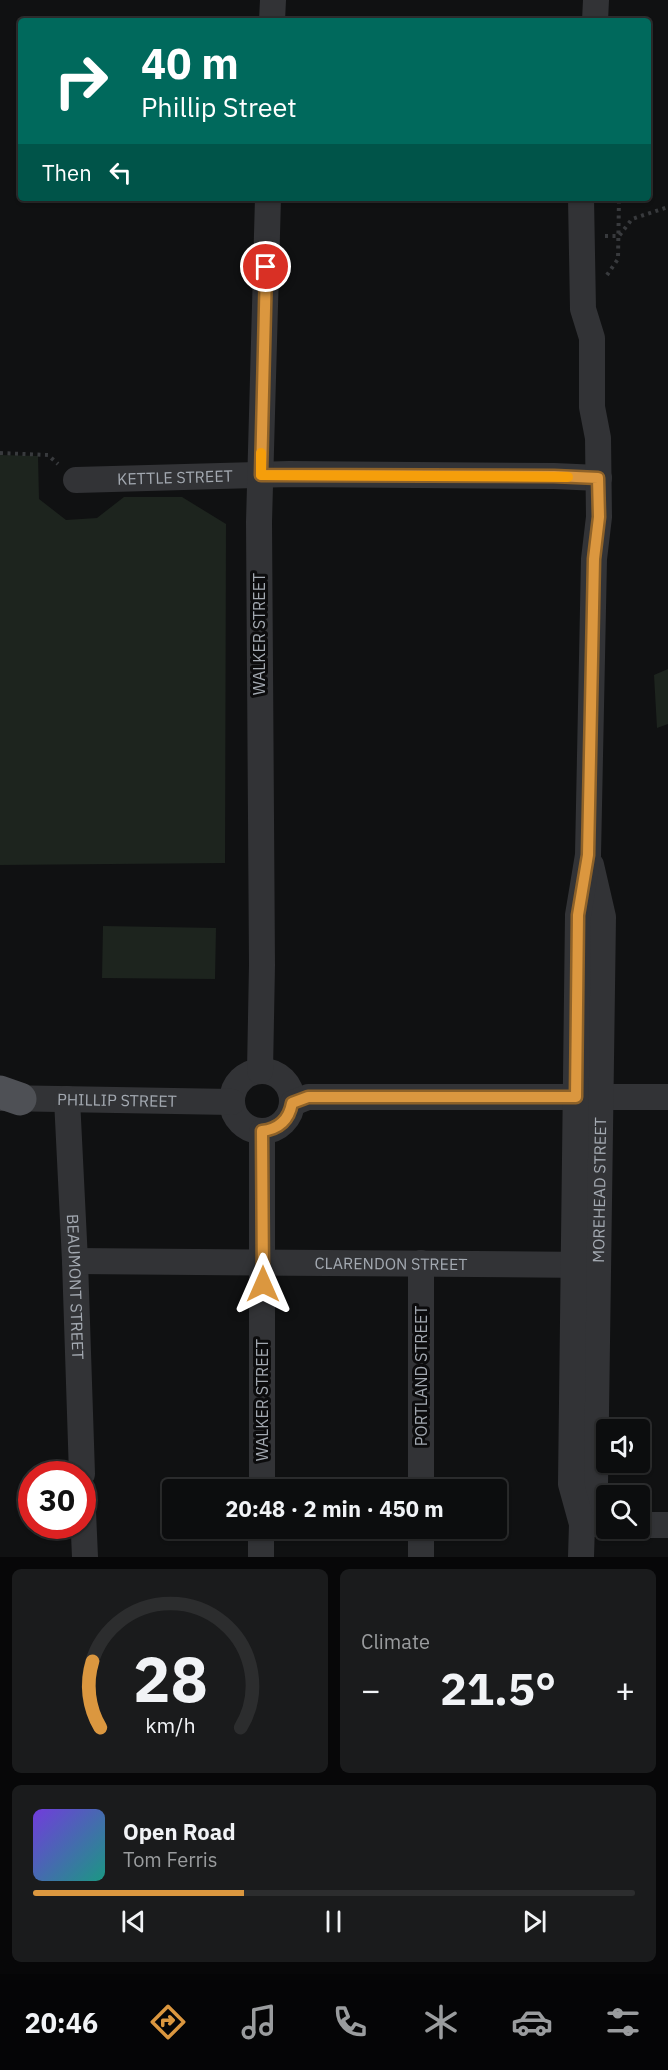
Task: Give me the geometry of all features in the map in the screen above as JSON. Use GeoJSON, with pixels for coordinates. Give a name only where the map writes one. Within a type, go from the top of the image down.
{"type":"FeatureCollection","features":[{"type":"Feature","properties":{"kind":"street"},"geometry":{"type":"LineString","coordinates":[[272,18],[273,0]]}},
{"type":"Feature","properties":{"kind":"street"},"geometry":{"type":"LineString","coordinates":[[595,18],[596,0]]}},
{"type":"Feature","properties":{"kind":"street","name":"WALKER STREET"},"geometry":{"type":"LineString","coordinates":[[260,1071],[262,965],[259,522],[268,201]]}},
{"type":"Feature","properties":{"kind":"street","name":"MOREHEAD STREET"},"geometry":{"type":"LineString","coordinates":[[581,201],[583,309],[592,338],[592,407],[598,438],[599,517],[594,559],[588,855],[578,915],[588,1098],[586,1265],[595,1484],[594,1524],[581,1557]]}},
{"type":"Feature","properties":{"kind":"street","name":"KETTLE STREET"},"geometry":{"type":"LineString","coordinates":[[76,480],[261,475],[598,478]]}},
{"type":"Feature","properties":{"kind":"street"},"geometry":{"type":"LineString","coordinates":[[260,1071],[270,1072],[287,1083],[292,1103],[291,1111],[279,1126],[262,1131],[244,1126],[238,1120],[232,1102],[233,1093],[243,1078],[260,1071]]}},
{"type":"Feature","properties":{"kind":"street","name":"PHILLIP STREET"},"geometry":{"type":"LineString","coordinates":[[7,1096],[232,1102]]}},
{"type":"Feature","properties":{"kind":"street"},"geometry":{"type":"LineString","coordinates":[[292,1103],[308,1097],[668,1097]]}},
{"type":"Feature","properties":{"kind":"street","name":"BEAUMONT STREET"},"geometry":{"type":"LineString","coordinates":[[67,1099],[82,1461]]}},
{"type":"Feature","properties":{"kind":"street","name":"WALKER STREET"},"geometry":{"type":"LineString","coordinates":[[262,1131],[262,1479]]}},
{"type":"Feature","properties":{"kind":"street","name":"CLARENDON STREET"},"geometry":{"type":"LineString","coordinates":[[75,1261],[586,1265]]}},
{"type":"Feature","properties":{"kind":"street","name":"PORTLAND STREET"},"geometry":{"type":"LineString","coordinates":[[421,1263],[421,1479]]}},
{"type":"Feature","properties":{"kind":"street"},"geometry":{"type":"LineString","coordinates":[[650,1525],[668,1525]]}},
{"type":"Feature","properties":{"kind":"street"},"geometry":{"type":"LineString","coordinates":[[84,1539],[85,1557]]}},
{"type":"Feature","properties":{"kind":"street"},"geometry":{"type":"LineString","coordinates":[[261,1539],[261,1557]]}},
{"type":"Feature","properties":{"kind":"street"},"geometry":{"type":"LineString","coordinates":[[421,1539],[422,1557]]}},
{"type":"Feature","properties":{"kind":"path"},"geometry":{"type":"LineString","coordinates":[[582,236],[619,236],[632,219],[668,207]]}},
{"type":"Feature","properties":{"kind":"path"},"geometry":{"type":"LineString","coordinates":[[0,453],[48,454],[76,480]]}},
{"type":"Feature","properties":{"kind":"shaded area"},"geometry":{"type":"Polygon","coordinates":[[[0,455],[38,456],[39,499],[66,520],[97,518],[124,497],[182,497],[226,524],[225,863],[0,865],[0,455]]]}},
{"type":"Feature","properties":{"kind":"shaded area"},"geometry":{"type":"Polygon","coordinates":[[[668,669],[668,724],[657,728],[654,675],[668,669]]]}},
{"type":"Feature","properties":{"kind":"shaded area"},"geometry":{"type":"Polygon","coordinates":[[[103,926],[216,928],[215,979],[102,978],[103,926]]]}},
{"type":"Feature","properties":{"kind":"slow traffic"},"geometry":{"type":"LineString","coordinates":[[261,453],[261,475],[568,477]]}},
{"type":"Feature","properties":{"kind":"route"},"geometry":{"type":"LineString","coordinates":[[263,1284],[262,1131],[271,1130],[286,1120],[292,1103],[308,1097],[576,1097],[578,915],[588,855],[594,559],[599,517],[598,478],[261,475],[266,267]]}}]}
